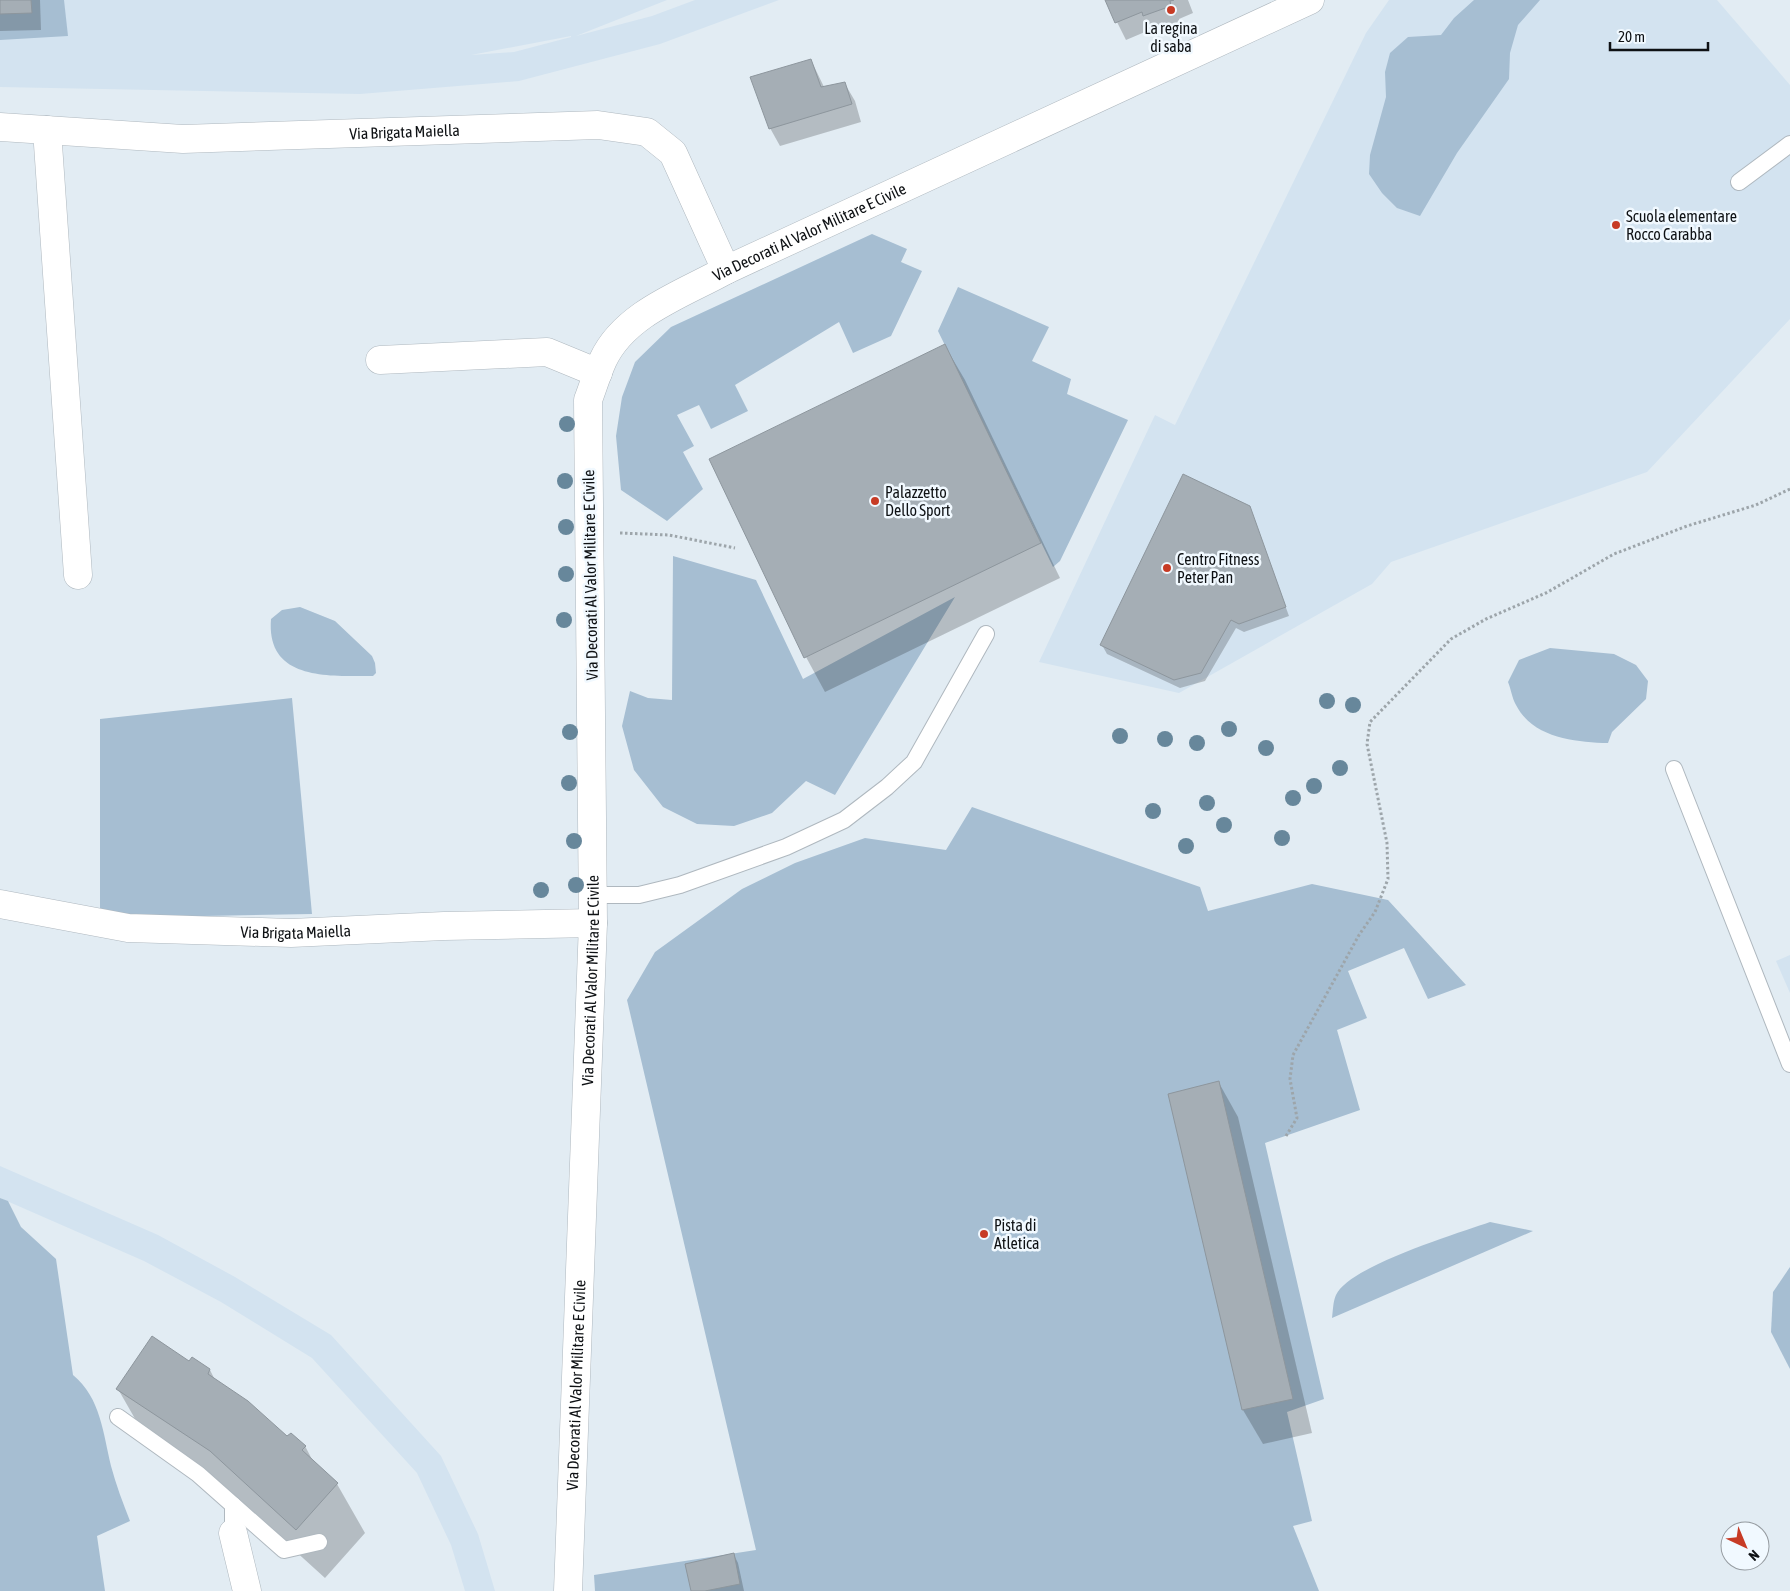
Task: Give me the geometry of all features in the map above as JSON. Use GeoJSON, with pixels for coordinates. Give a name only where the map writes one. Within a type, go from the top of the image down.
{"type":"FeatureCollection","features":[{"type":"Feature","properties":{"kind":"street","name":"Via Decorati Al Valor Militare E Civile"},"geometry":{"type":"LineString","coordinates":[[568,1591],[593,923],[588,400],[604,359],[622,332],[640,318],[726,270],[1310,0]]}},
{"type":"Feature","properties":{"kind":"street","name":"Via Brigata Maiella"},"geometry":{"type":"LineString","coordinates":[[0,127],[183,139],[598,125],[647,132],[673,153],[726,270]]}},
{"type":"Feature","properties":{"kind":"street"},"geometry":{"type":"LineString","coordinates":[[47,130],[78,575]]}},
{"type":"Feature","properties":{"kind":"street"},"geometry":{"type":"LineString","coordinates":[[380,360],[547,352],[598,373]]}},
{"type":"Feature","properties":{"kind":"street","name":"Via Brigata Maiella"},"geometry":{"type":"LineString","coordinates":[[0,904],[128,928],[291,933],[444,926],[593,923]]}},
{"type":"Feature","properties":{"kind":"street"},"geometry":{"type":"LineString","coordinates":[[233,1533],[247,1591]]}},
{"type":"Feature","properties":{"kind":"lane"},"geometry":{"type":"LineString","coordinates":[[1739,182],[1790,144]]}},
{"type":"Feature","properties":{"kind":"lane"},"geometry":{"type":"LineString","coordinates":[[593,895],[638,895],[680,885],[786,847],[844,820],[887,787],[914,762],[986,634]]}},
{"type":"Feature","properties":{"kind":"lane"},"geometry":{"type":"LineString","coordinates":[[1674,769],[1790,1064]]}},
{"type":"Feature","properties":{"kind":"lane"},"geometry":{"type":"LineString","coordinates":[[118,1418],[198,1474],[284,1550],[319,1542]]}},
{"type":"Feature","properties":{"kind":"lane"},"geometry":{"type":"LineString","coordinates":[[233,1505],[233,1533]]}},
{"type":"Feature","properties":{"kind":"path"},"geometry":{"type":"LineString","coordinates":[[1286,1136],[1297,1118],[1290,1079],[1294,1055],[1359,935],[1375,912],[1388,879],[1387,843],[1367,744],[1370,722],[1451,639],[1486,619],[1546,593],[1614,554],[1756,505],[1790,489]]}},
{"type":"Feature","properties":{"kind":"path"},"geometry":{"type":"LineString","coordinates":[[589,531],[669,535],[735,548]]}},
{"type":"Feature","properties":{"kind":"shaded area"},"geometry":{"type":"Polygon","coordinates":[[[0,0],[667,0],[576,36],[652,16],[695,0],[779,0],[660,44],[519,81],[360,94],[0,87],[0,0]],[[571,36],[471,55],[514,52],[571,37],[571,36]]]}},
{"type":"Feature","properties":{"kind":"shaded area"},"geometry":{"type":"Polygon","coordinates":[[[0,0],[64,0],[68,36],[0,40],[0,0]]]}},
{"type":"Feature","properties":{"kind":"shaded area"},"geometry":{"type":"Polygon","coordinates":[[[1389,0],[1717,0],[1790,85],[1790,319],[1647,472],[1391,562],[1372,584],[1179,693],[1039,662],[1155,415],[1175,425],[1366,33],[1389,0]]]}},
{"type":"Feature","properties":{"kind":"shaded area"},"geometry":{"type":"Polygon","coordinates":[[[1474,0],[1540,0],[1518,25],[1510,53],[1509,79],[1457,153],[1420,216],[1397,208],[1382,193],[1369,174],[1370,155],[1386,97],[1385,72],[1390,53],[1408,37],[1441,35],[1454,18],[1474,0]]]}},
{"type":"Feature","properties":{"kind":"shaded area"},"geometry":{"type":"Polygon","coordinates":[[[872,234],[907,249],[901,262],[922,271],[891,336],[853,353],[839,322],[735,385],[748,411],[711,429],[699,405],[677,415],[694,446],[683,452],[703,489],[667,521],[621,490],[616,436],[622,397],[635,362],[671,327],[872,234]]]}},
{"type":"Feature","properties":{"kind":"shaded area"},"geometry":{"type":"Polygon","coordinates":[[[958,287],[1049,327],[1032,361],[1071,379],[1067,394],[1128,420],[1060,561],[1053,567],[938,331],[958,287]]]}},
{"type":"Feature","properties":{"kind":"shaded area"},"geometry":{"type":"Polygon","coordinates":[[[673,556],[756,580],[803,679],[955,597],[835,795],[806,781],[772,813],[734,826],[697,824],[663,807],[634,770],[622,726],[630,691],[648,698],[672,700],[673,556]]]}},
{"type":"Feature","properties":{"kind":"shaded area"},"geometry":{"type":"Polygon","coordinates":[[[300,607],[335,621],[372,656],[376,673],[373,676],[338,676],[304,671],[289,664],[279,654],[272,639],[271,619],[282,610],[300,607]]]}},
{"type":"Feature","properties":{"kind":"shaded area"},"geometry":{"type":"Polygon","coordinates":[[[1550,648],[1614,654],[1636,665],[1648,681],[1646,699],[1612,732],[1608,743],[1556,736],[1533,725],[1523,716],[1516,705],[1508,682],[1519,660],[1550,648]]]}},
{"type":"Feature","properties":{"kind":"shaded area"},"geometry":{"type":"Polygon","coordinates":[[[292,698],[312,914],[100,918],[100,719],[292,698]]]}},
{"type":"Feature","properties":{"kind":"shaded area","name":"Pista di Atletica"},"geometry":{"type":"Polygon","coordinates":[[[972,807],[1200,887],[1208,911],[1312,884],[1388,900],[1466,985],[1428,999],[1404,948],[1348,971],[1367,1018],[1337,1030],[1360,1110],[1265,1143],[1324,1399],[1287,1412],[1312,1521],[1293,1526],[1319,1591],[595,1591],[594,1575],[756,1550],[627,1000],[655,952],[742,889],[795,863],[865,838],[946,850],[972,807]]]}},
{"type":"Feature","properties":{"kind":"shaded area"},"geometry":{"type":"Polygon","coordinates":[[[1790,955],[1790,993],[1776,961],[1790,955]]]}},
{"type":"Feature","properties":{"kind":"shaded area"},"geometry":{"type":"Polygon","coordinates":[[[0,1166],[158,1235],[235,1277],[331,1335],[441,1456],[478,1534],[495,1591],[465,1591],[451,1545],[417,1473],[312,1358],[221,1302],[144,1261],[0,1198],[0,1166]]]}},
{"type":"Feature","properties":{"kind":"shaded area"},"geometry":{"type":"Polygon","coordinates":[[[0,1198],[8,1201],[21,1227],[56,1259],[73,1375],[90,1394],[100,1417],[113,1473],[130,1521],[97,1536],[105,1591],[0,1591],[0,1198]]]}},
{"type":"Feature","properties":{"kind":"shaded area"},"geometry":{"type":"Polygon","coordinates":[[[1490,1222],[1533,1231],[1332,1318],[1336,1295],[1345,1284],[1361,1273],[1382,1262],[1431,1242],[1490,1222]]]}},
{"type":"Feature","properties":{"kind":"shaded area"},"geometry":{"type":"Polygon","coordinates":[[[1790,1267],[1790,1369],[1771,1332],[1773,1292],[1790,1267]]]}},
{"type":"Feature","properties":{"kind":"building"},"geometry":{"type":"Polygon","coordinates":[[[0,0],[31,0],[32,13],[0,14],[0,0]]]}},
{"type":"Feature","properties":{"kind":"building"},"geometry":{"type":"Polygon","coordinates":[[[1105,0],[1174,0],[1170,1],[1171,6],[1143,16],[1142,12],[1115,23],[1105,0]]]}},
{"type":"Feature","properties":{"kind":"building"},"geometry":{"type":"Polygon","coordinates":[[[811,59],[821,87],[845,82],[852,104],[769,129],[750,77],[811,59]]]}},
{"type":"Feature","properties":{"kind":"building","name":"Palazzetto Dello Sport"},"geometry":{"type":"Polygon","coordinates":[[[945,344],[1041,543],[804,658],[709,459],[945,344]]]}},
{"type":"Feature","properties":{"kind":"building"},"geometry":{"type":"Polygon","coordinates":[[[1183,474],[1250,506],[1286,607],[1239,624],[1231,620],[1201,673],[1174,680],[1100,645],[1183,474]]]}},
{"type":"Feature","properties":{"kind":"building"},"geometry":{"type":"Polygon","coordinates":[[[1219,1081],[1293,1399],[1242,1410],[1168,1094],[1219,1081]]]}},
{"type":"Feature","properties":{"kind":"building"},"geometry":{"type":"Polygon","coordinates":[[[152,1336],[189,1361],[192,1357],[210,1369],[208,1374],[248,1401],[287,1436],[291,1433],[306,1446],[302,1450],[338,1483],[296,1530],[210,1451],[116,1389],[152,1336]]]}},
{"type":"Feature","properties":{"kind":"building"},"geometry":{"type":"Polygon","coordinates":[[[734,1553],[740,1584],[705,1591],[691,1591],[685,1564],[734,1553]]]}},
{"type":"Feature","properties":{"kind":"place","name":"La regina di saba"},"geometry":{"type":"Point","coordinates":[1171,10]}},
{"type":"Feature","properties":{"kind":"place","name":"Scuola elementare Rocco Carabba"},"geometry":{"type":"Point","coordinates":[1616,225]}},
{"type":"Feature","properties":{"kind":"place","name":"Palazzetto Dello Sport"},"geometry":{"type":"Point","coordinates":[875,501]}},
{"type":"Feature","properties":{"kind":"place","name":"Centro Fitness Peter Pan"},"geometry":{"type":"Point","coordinates":[1167,568]}},
{"type":"Feature","properties":{"kind":"place","name":"Pista di Atletica"},"geometry":{"type":"Point","coordinates":[984,1234]}}]}
